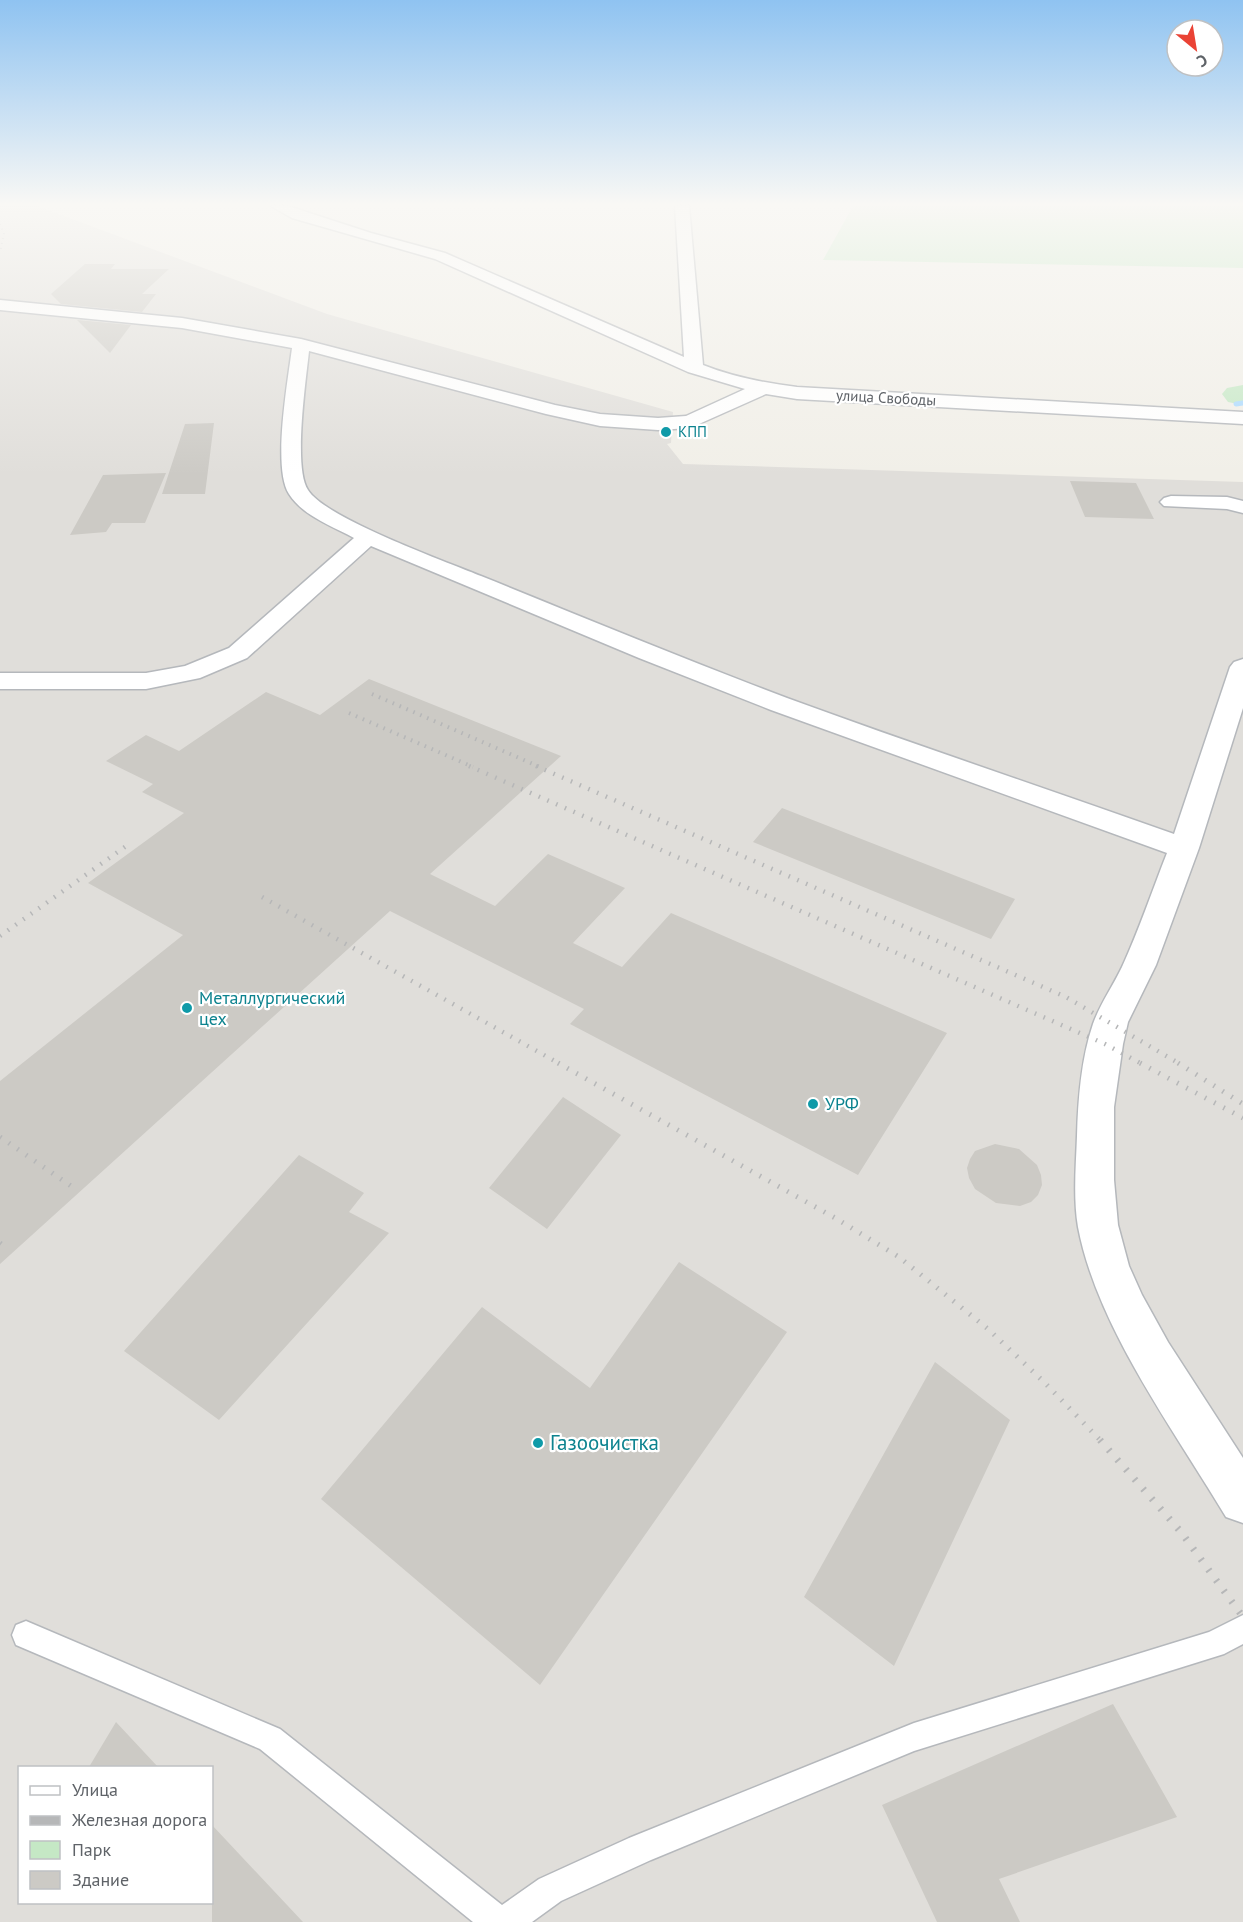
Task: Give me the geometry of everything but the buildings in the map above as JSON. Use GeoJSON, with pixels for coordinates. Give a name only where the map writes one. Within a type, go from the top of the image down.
{"type":"FeatureCollection","features":[{"type":"Feature","properties":{"kind":"street","name":"улица Свободы"},"geometry":{"type":"LineString","coordinates":[[530,296],[694,368],[727,380],[763,388],[797,393],[1243,418]]}},
{"type":"Feature","properties":{"kind":"street"},"geometry":{"type":"LineString","coordinates":[[689,296],[694,368]]}},
{"type":"Feature","properties":{"kind":"street"},"geometry":{"type":"LineString","coordinates":[[0,305],[182,323],[301,344],[553,410],[622,422],[690,422],[763,388]]}},
{"type":"Feature","properties":{"kind":"street"},"geometry":{"type":"LineString","coordinates":[[301,344],[292,481],[296,490],[310,503],[368,537],[593,632],[780,704],[1184,848]]}},
{"type":"Feature","properties":{"kind":"street"},"geometry":{"type":"LineString","coordinates":[[1171,502],[1227,503],[1243,507]]}},
{"type":"Feature","properties":{"kind":"street"},"geometry":{"type":"LineString","coordinates":[[0,681],[146,681],[168,679],[209,667],[238,653],[368,537]]}},
{"type":"Feature","properties":{"kind":"street"},"geometry":{"type":"LineString","coordinates":[[1242,676],[1184,848],[1139,965],[1111,1022],[1105,1044],[1096,1107],[1095,1180],[1098,1225],[1109,1266],[1153,1357],[1243,1500]]}},
{"type":"Feature","properties":{"kind":"lane"},"geometry":{"type":"LineString","coordinates":[[506,1922],[550,1890],[640,1849],[823,1773],[914,1737],[1214,1644],[1243,1629]]}},
{"type":"Feature","properties":{"kind":"lane"},"geometry":{"type":"LineString","coordinates":[[27,1635],[270,1739],[498,1922]]}},
{"type":"Feature","properties":{"kind":"shaded area"},"geometry":{"type":"Polygon","coordinates":[[[0,296],[278,296],[327,314],[673,412],[671,443],[667,444],[683,464],[1243,482],[1243,1922],[0,1922],[0,296]]]}},
{"type":"Feature","properties":{"kind":"green space"},"geometry":{"type":"Polygon","coordinates":[[[1243,385],[1243,405],[1228,402],[1222,394],[1227,388],[1243,385]]]}},
{"type":"Feature","properties":{"kind":"waterway"},"geometry":{"type":"LineString","coordinates":[[1236,404],[1243,403]]}},
{"type":"Feature","properties":{"kind":"railway"},"geometry":{"type":"LineString","coordinates":[[372,694],[540,767]]}},
{"type":"Feature","properties":{"kind":"railway"},"geometry":{"type":"LineString","coordinates":[[349,713],[473,767]]}},
{"type":"Feature","properties":{"kind":"railway"},"geometry":{"type":"LineString","coordinates":[[469,766],[1105,1044],[1142,1064]]}},
{"type":"Feature","properties":{"kind":"railway"},"geometry":{"type":"LineString","coordinates":[[536,766],[1066,997],[1180,1064]]}},
{"type":"Feature","properties":{"kind":"railway"},"geometry":{"type":"LineString","coordinates":[[0,936],[129,844]]}},
{"type":"Feature","properties":{"kind":"railway"},"geometry":{"type":"LineString","coordinates":[[262,897],[560,1064]]}},
{"type":"Feature","properties":{"kind":"railway"},"geometry":{"type":"LineString","coordinates":[[558,1063],[837,1219],[899,1257],[988,1329],[1102,1442]]}},
{"type":"Feature","properties":{"kind":"railway"},"geometry":{"type":"LineString","coordinates":[[1140,1063],[1243,1118]]}},
{"type":"Feature","properties":{"kind":"railway"},"geometry":{"type":"LineString","coordinates":[[1178,1063],[1243,1104]]}},
{"type":"Feature","properties":{"kind":"railway"},"geometry":{"type":"LineString","coordinates":[[0,1137],[71,1186]]}},
{"type":"Feature","properties":{"kind":"railway"},"geometry":{"type":"LineString","coordinates":[[0,1243],[4,1246]]}},
{"type":"Feature","properties":{"kind":"railway"},"geometry":{"type":"LineString","coordinates":[[1100,1440],[1181,1532],[1243,1617]]}},
{"type":"Feature","properties":{"kind":"place","name":"КПП"},"geometry":{"type":"Point","coordinates":[666,432]}},
{"type":"Feature","properties":{"kind":"place","name":"Металлургический цех"},"geometry":{"type":"Point","coordinates":[187,1008]}},
{"type":"Feature","properties":{"kind":"place","name":"УРФ"},"geometry":{"type":"Point","coordinates":[813,1104]}},
{"type":"Feature","properties":{"kind":"place","name":"Газоочистка"},"geometry":{"type":"Point","coordinates":[538,1443]}}]}
